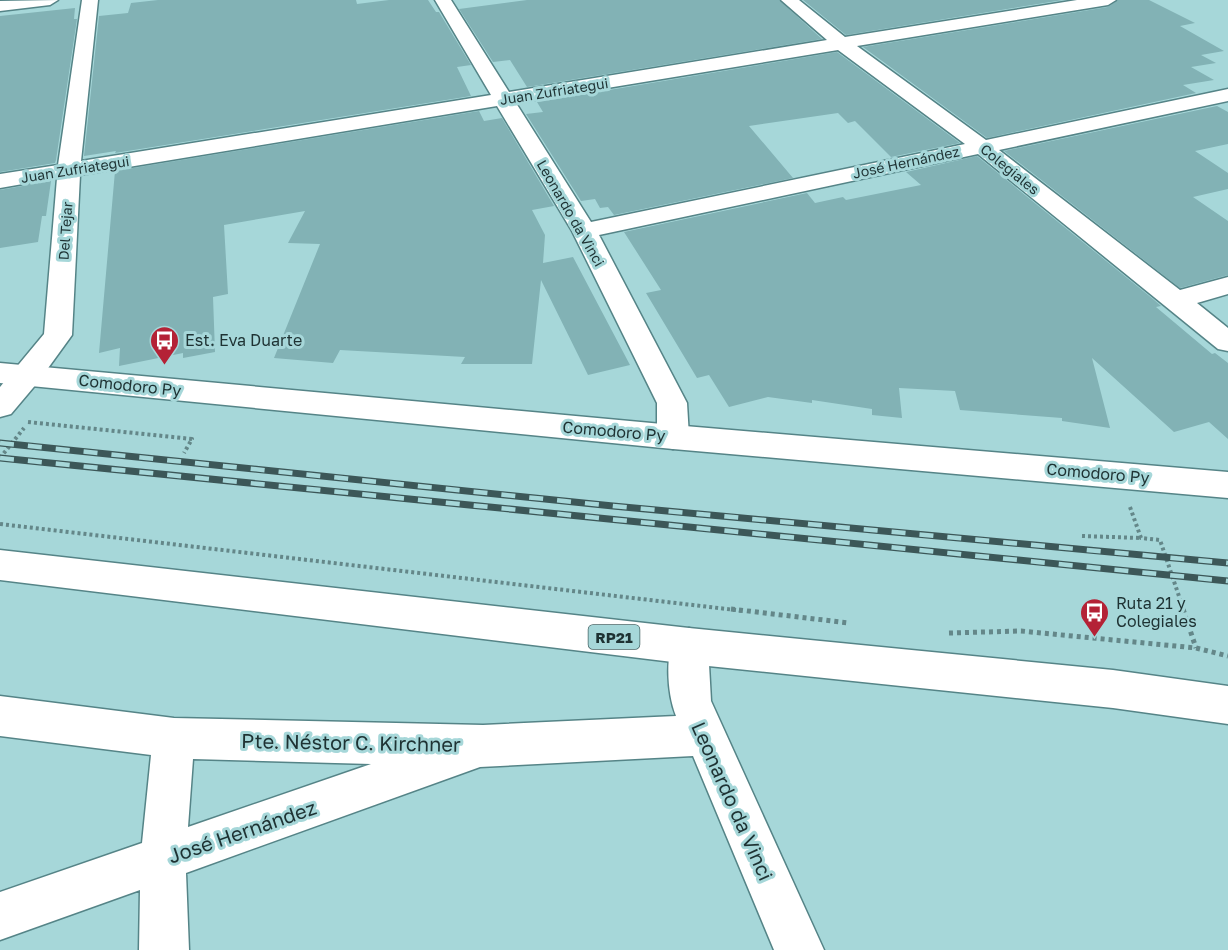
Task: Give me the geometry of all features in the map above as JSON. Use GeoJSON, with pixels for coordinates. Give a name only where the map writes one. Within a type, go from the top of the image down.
{"type":"FeatureCollection","features":[{"type":"Feature","properties":{"kind":"street"},"geometry":{"type":"LineString","coordinates":[[0,6],[51,0]]}},
{"type":"Feature","properties":{"kind":"street","name":"Del Tejar"},"geometry":{"type":"LineString","coordinates":[[10,413],[14,374],[58,335],[69,170],[90,0]]}},
{"type":"Feature","properties":{"kind":"street","name":"Leonardo da Vinci"},"geometry":{"type":"LineString","coordinates":[[443,0],[584,231],[672,403],[673,437]]}},
{"type":"Feature","properties":{"kind":"street","name":"Colegiales"},"geometry":{"type":"LineString","coordinates":[[789,0],[842,44],[981,146],[1228,342]]}},
{"type":"Feature","properties":{"kind":"street"},"geometry":{"type":"LineString","coordinates":[[1006,0],[1029,13]]}},
{"type":"Feature","properties":{"kind":"street","name":"Juan Zufriategui"},"geometry":{"type":"LineString","coordinates":[[0,181],[1108,0]]}},
{"type":"Feature","properties":{"kind":"street","name":"José Hernández"},"geometry":{"type":"LineString","coordinates":[[584,231],[1228,95]]}},
{"type":"Feature","properties":{"kind":"street"},"geometry":{"type":"LineString","coordinates":[[1174,300],[1228,285]]}},
{"type":"Feature","properties":{"kind":"street","name":"Comodoro Py"},"geometry":{"type":"LineString","coordinates":[[14,374],[673,437],[1228,485]]}},
{"type":"Feature","properties":{"kind":"street","name":"RP21"},"geometry":{"type":"LineString","coordinates":[[0,565],[689,646],[1113,689],[1228,705]]}},
{"type":"Feature","properties":{"kind":"street","name":"Leonardo da Vinci"},"geometry":{"type":"LineString","coordinates":[[689,646],[691,702],[799,950]]}},
{"type":"Feature","properties":{"kind":"street","name":"Pte. Néstor C. Kirchner"},"geometry":{"type":"LineString","coordinates":[[0,716],[174,738],[483,746],[704,735]]}},
{"type":"Feature","properties":{"kind":"street"},"geometry":{"type":"LineString","coordinates":[[164,950],[163,859],[174,738]]}},
{"type":"Feature","properties":{"kind":"street","name":"José Hernández"},"geometry":{"type":"LineString","coordinates":[[0,916],[483,746]]}},
{"type":"Feature","properties":{"kind":"path"},"geometry":{"type":"LineString","coordinates":[[10,413],[192,439],[184,453]]}},
{"type":"Feature","properties":{"kind":"path"},"geometry":{"type":"LineString","coordinates":[[1118,474],[1141,538]]}},
{"type":"Feature","properties":{"kind":"path"},"geometry":{"type":"LineString","coordinates":[[0,524],[856,624]]}},
{"type":"Feature","properties":{"kind":"path"},"geometry":{"type":"LineString","coordinates":[[1082,536],[1160,540],[1196,648]]}},
{"type":"Feature","properties":{"kind":"path"},"geometry":{"type":"LineString","coordinates":[[939,633],[1021,631],[1196,648],[1228,656]]}},
{"type":"Feature","properties":{"kind":"building"},"geometry":{"type":"Polygon","coordinates":[[[158,0],[356,0],[357,4],[389,0],[428,0],[436,12],[439,12],[471,65],[457,67],[471,96],[84,156],[99,16],[128,13],[131,3],[158,0]]]}},
{"type":"Feature","properties":{"kind":"building"},"geometry":{"type":"Polygon","coordinates":[[[527,0],[779,0],[822,39],[527,87],[510,60],[493,62],[459,9],[527,0]]]}},
{"type":"Feature","properties":{"kind":"building"},"geometry":{"type":"Polygon","coordinates":[[[803,0],[1063,0],[846,35],[803,0]]]}},
{"type":"Feature","properties":{"kind":"building"},"geometry":{"type":"Polygon","coordinates":[[[1118,0],[1149,0],[1195,23],[1180,26],[1224,51],[1201,55],[1216,63],[1191,67],[1214,80],[1183,85],[1196,93],[987,138],[863,47],[1108,7],[1118,0]]]}},
{"type":"Feature","properties":{"kind":"building"},"geometry":{"type":"Polygon","coordinates":[[[75,8],[74,19],[77,19],[55,163],[0,172],[0,16],[75,8]]]}},
{"type":"Feature","properties":{"kind":"building"},"geometry":{"type":"Polygon","coordinates":[[[837,52],[960,143],[891,157],[855,121],[848,123],[838,113],[749,126],[793,178],[614,215],[608,207],[600,208],[595,199],[581,201],[526,114],[543,112],[537,102],[837,52]]]}},
{"type":"Feature","properties":{"kind":"building"},"geometry":{"type":"Polygon","coordinates":[[[1217,106],[1228,112],[1228,144],[1195,151],[1228,173],[1228,189],[1193,197],[1228,221],[1228,275],[1180,288],[1004,151],[1217,106]]]}},
{"type":"Feature","properties":{"kind":"building"},"geometry":{"type":"Polygon","coordinates":[[[479,111],[484,121],[502,118],[554,206],[532,210],[545,235],[543,263],[573,257],[630,365],[588,375],[541,280],[532,364],[461,364],[465,357],[340,350],[333,363],[274,358],[320,244],[288,243],[305,211],[224,225],[228,294],[213,297],[215,352],[183,358],[183,353],[119,366],[120,348],[99,353],[115,171],[479,111]]]}},
{"type":"Feature","properties":{"kind":"building"},"geometry":{"type":"Polygon","coordinates":[[[977,156],[1153,299],[1161,306],[1156,307],[1212,354],[1215,353],[1228,363],[1228,439],[1209,422],[1174,432],[1092,358],[1110,428],[1062,421],[1062,418],[960,410],[955,391],[899,388],[902,418],[872,415],[872,409],[812,400],[812,403],[768,397],[729,407],[709,375],[697,378],[646,293],[661,290],[624,232],[807,193],[815,203],[843,197],[846,200],[921,185],[906,172],[977,156]]]}},
{"type":"Feature","properties":{"kind":"building"},"geometry":{"type":"Polygon","coordinates":[[[51,181],[46,216],[42,216],[38,242],[0,248],[0,190],[51,181]]]}},
{"type":"Feature","properties":{"kind":"railway"},"geometry":{"type":"LineString","coordinates":[[0,443],[613,506],[1228,563]]}},
{"type":"Feature","properties":{"kind":"railway"},"geometry":{"type":"LineString","coordinates":[[0,458],[1228,581]]}},
{"type":"Feature","properties":{"kind":"place","name":"Est. Eva Duarte"},"geometry":{"type":"Point","coordinates":[164,366]}},
{"type":"Feature","properties":{"kind":"place","name":"Ruta 21 y Colegiales"},"geometry":{"type":"Point","coordinates":[1095,638]}}]}
